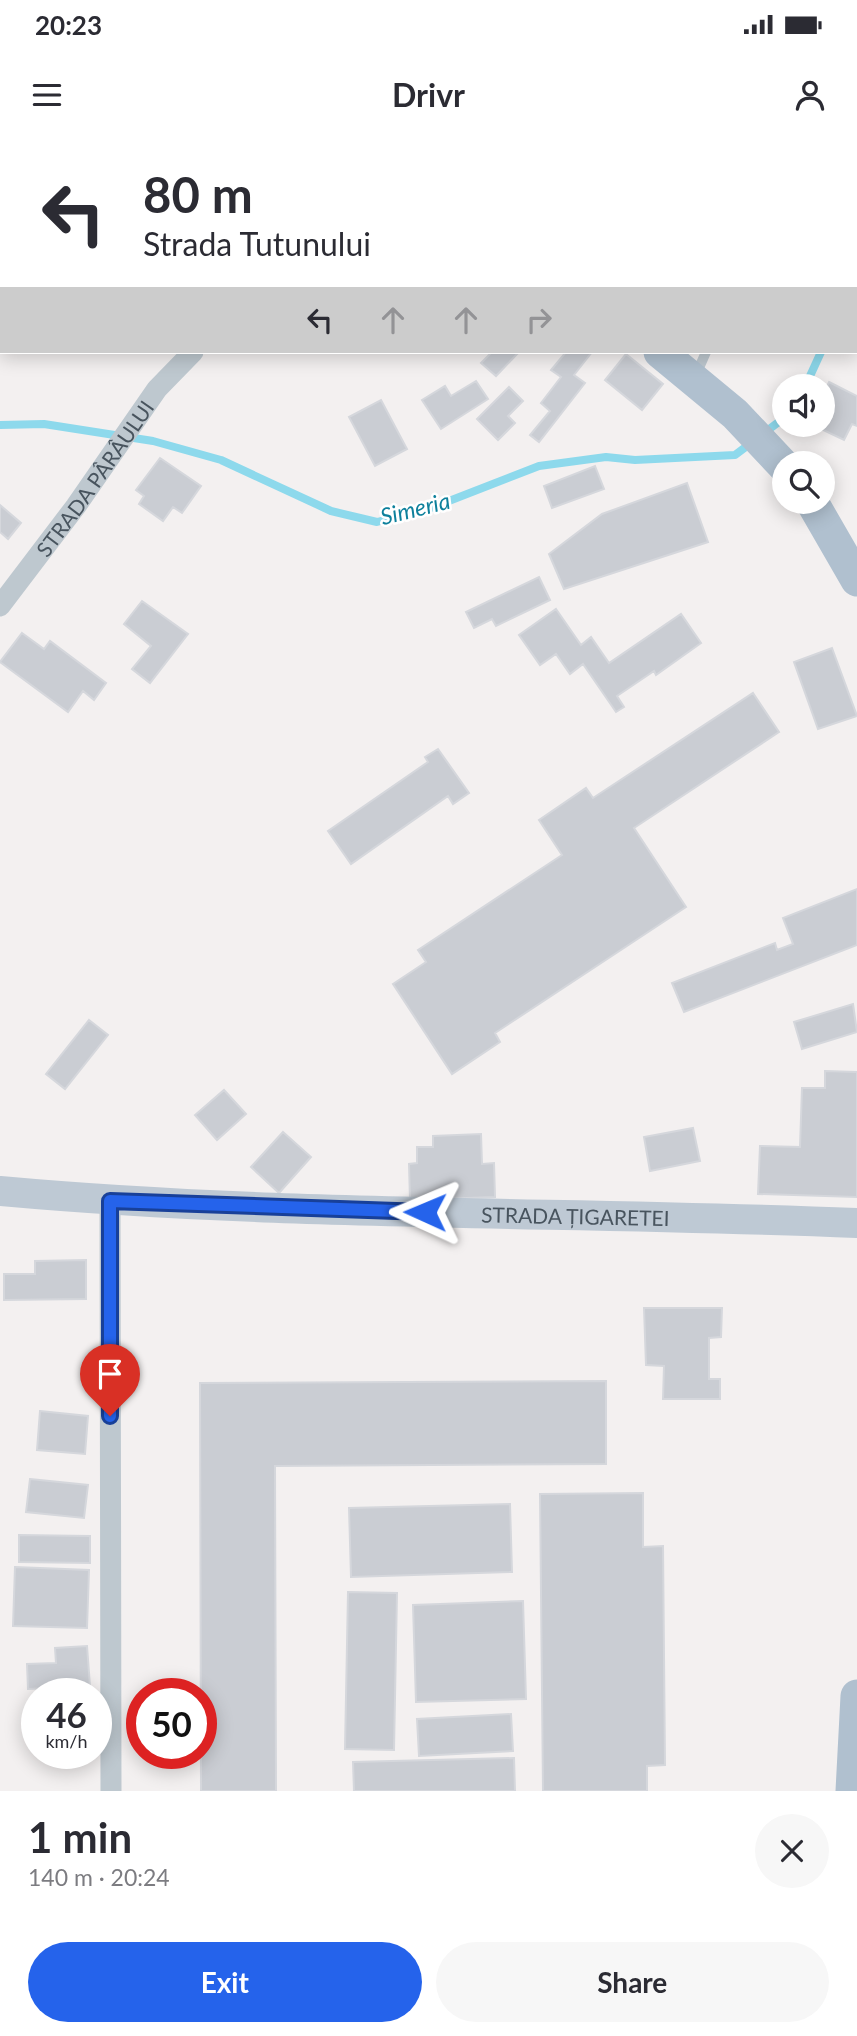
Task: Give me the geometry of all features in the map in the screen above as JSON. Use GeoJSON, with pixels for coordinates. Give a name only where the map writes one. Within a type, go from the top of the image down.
{"type":"FeatureCollection","features":[{"type":"Feature","properties":{"kind":"main road"},"geometry":{"type":"LineString","coordinates":[[666,354],[700,366],[735,414],[772,452]]}},
{"type":"Feature","properties":{"kind":"main road"},"geometry":{"type":"LineString","coordinates":[[819,514],[857,580]]}},
{"type":"Feature","properties":{"kind":"main road","name":"STRADA ȚIGARETEI"},"geometry":{"type":"LineString","coordinates":[[0,1191],[110,1201],[319,1210],[857,1223]]}},
{"type":"Feature","properties":{"kind":"main road"},"geometry":{"type":"LineString","coordinates":[[852,1791],[857,1696]]}},
{"type":"Feature","properties":{"kind":"street","name":"STRADA PÂRÂULUI"},"geometry":{"type":"LineString","coordinates":[[0,606],[157,389],[191,354]]}},
{"type":"Feature","properties":{"kind":"street"},"geometry":{"type":"LineString","coordinates":[[110,1201],[111,1791]]}},
{"type":"Feature","properties":{"kind":"building"},"geometry":{"type":"Polygon","coordinates":[[[490,354],[517,354],[496,376],[481,363],[490,354]]]}},
{"type":"Feature","properties":{"kind":"building"},"geometry":{"type":"Polygon","coordinates":[[[564,354],[590,354],[574,375],[585,383],[539,442],[530,435],[550,411],[541,403],[561,377],[551,370],[564,354]]]}},
{"type":"Feature","properties":{"kind":"building"},"geometry":{"type":"Polygon","coordinates":[[[626,354],[663,384],[642,410],[605,380],[626,354]]]}},
{"type":"Feature","properties":{"kind":"building"},"geometry":{"type":"Polygon","coordinates":[[[476,381],[488,399],[441,429],[422,400],[445,386],[451,396],[476,381]]]}},
{"type":"Feature","properties":{"kind":"building"},"geometry":{"type":"Polygon","coordinates":[[[835,385],[857,396],[857,426],[852,424],[844,440],[835,436],[835,385]]]}},
{"type":"Feature","properties":{"kind":"building"},"geometry":{"type":"Polygon","coordinates":[[[509,387],[523,401],[508,416],[515,423],[498,440],[477,419],[509,387]]]}},
{"type":"Feature","properties":{"kind":"building"},"geometry":{"type":"Polygon","coordinates":[[[381,400],[407,449],[375,466],[349,417],[381,400]]]}},
{"type":"Feature","properties":{"kind":"building"},"geometry":{"type":"Polygon","coordinates":[[[160,458],[201,486],[182,513],[173,507],[163,521],[139,504],[144,496],[136,490],[160,458]]]}},
{"type":"Feature","properties":{"kind":"building"},"geometry":{"type":"Polygon","coordinates":[[[595,466],[604,489],[552,508],[544,486],[595,466]]]}},
{"type":"Feature","properties":{"kind":"building"},"geometry":{"type":"Polygon","coordinates":[[[687,483],[708,542],[564,589],[549,554],[602,514],[687,483]]]}},
{"type":"Feature","properties":{"kind":"building"},"geometry":{"type":"Polygon","coordinates":[[[0,505],[21,523],[8,539],[0,532],[0,505]]]}},
{"type":"Feature","properties":{"kind":"building"},"geometry":{"type":"Polygon","coordinates":[[[539,577],[550,600],[496,626],[492,619],[474,628],[466,612],[539,577]]]}},
{"type":"Feature","properties":{"kind":"building"},"geometry":{"type":"Polygon","coordinates":[[[142,601],[188,634],[150,683],[132,669],[151,646],[124,624],[142,601]]]}},
{"type":"Feature","properties":{"kind":"building"},"geometry":{"type":"Polygon","coordinates":[[[556,609],[581,645],[591,637],[609,663],[681,614],[701,643],[656,675],[654,671],[617,696],[624,707],[616,712],[583,664],[570,674],[556,654],[540,665],[519,635],[556,609]]]}},
{"type":"Feature","properties":{"kind":"building"},"geometry":{"type":"Polygon","coordinates":[[[22,633],[44,649],[50,641],[106,683],[94,700],[83,691],[68,712],[0,662],[22,633]]]}},
{"type":"Feature","properties":{"kind":"building"},"geometry":{"type":"Polygon","coordinates":[[[832,648],[857,716],[818,729],[794,662],[832,648]]]}},
{"type":"Feature","properties":{"kind":"building"},"geometry":{"type":"Polygon","coordinates":[[[753,693],[779,732],[634,828],[686,907],[495,1033],[500,1042],[452,1074],[393,984],[426,962],[418,950],[562,855],[539,820],[586,788],[593,798],[753,693]]]}},
{"type":"Feature","properties":{"kind":"building"},"geometry":{"type":"Polygon","coordinates":[[[438,749],[469,793],[453,804],[448,796],[351,864],[328,831],[428,762],[425,757],[438,749]]]}},
{"type":"Feature","properties":{"kind":"building"},"geometry":{"type":"Polygon","coordinates":[[[857,889],[857,945],[684,1012],[672,983],[775,943],[777,950],[793,944],[783,918],[857,889]]]}},
{"type":"Feature","properties":{"kind":"building"},"geometry":{"type":"Polygon","coordinates":[[[853,1004],[857,1032],[802,1049],[794,1022],[853,1004]]]}},
{"type":"Feature","properties":{"kind":"building"},"geometry":{"type":"Polygon","coordinates":[[[89,1020],[108,1035],[65,1089],[46,1074],[89,1020]]]}},
{"type":"Feature","properties":{"kind":"building"},"geometry":{"type":"Polygon","coordinates":[[[825,1071],[857,1072],[857,1197],[758,1194],[760,1146],[800,1147],[802,1088],[825,1088],[825,1071]]]}},
{"type":"Feature","properties":{"kind":"building"},"geometry":{"type":"Polygon","coordinates":[[[224,1090],[246,1114],[217,1140],[195,1115],[224,1090]]]}},
{"type":"Feature","properties":{"kind":"building"},"geometry":{"type":"Polygon","coordinates":[[[693,1128],[700,1161],[650,1171],[644,1137],[693,1128]]]}},
{"type":"Feature","properties":{"kind":"building"},"geometry":{"type":"Polygon","coordinates":[[[283,1132],[311,1157],[279,1193],[251,1167],[283,1132]]]}},
{"type":"Feature","properties":{"kind":"building"},"geometry":{"type":"Polygon","coordinates":[[[481,1134],[482,1164],[494,1163],[495,1197],[410,1200],[409,1164],[417,1163],[417,1147],[433,1147],[433,1136],[481,1134]]]}},
{"type":"Feature","properties":{"kind":"building"},"geometry":{"type":"Polygon","coordinates":[[[86,1260],[86,1299],[4,1300],[4,1274],[35,1274],[35,1261],[86,1260]]]}},
{"type":"Feature","properties":{"kind":"building"},"geometry":{"type":"Polygon","coordinates":[[[644,1308],[722,1308],[721,1337],[709,1338],[709,1379],[720,1379],[720,1399],[663,1399],[664,1366],[646,1365],[644,1308]]]}},
{"type":"Feature","properties":{"kind":"building"},"geometry":{"type":"Polygon","coordinates":[[[606,1381],[606,1464],[275,1466],[276,1791],[201,1791],[201,1769],[217,1769],[217,1678],[201,1678],[200,1383],[606,1381]]]}},
{"type":"Feature","properties":{"kind":"building"},"geometry":{"type":"Polygon","coordinates":[[[40,1411],[88,1416],[85,1454],[37,1450],[40,1411]]]}},
{"type":"Feature","properties":{"kind":"building"},"geometry":{"type":"Polygon","coordinates":[[[30,1479],[88,1485],[84,1518],[26,1512],[30,1479]]]}},
{"type":"Feature","properties":{"kind":"building"},"geometry":{"type":"Polygon","coordinates":[[[643,1493],[643,1547],[663,1546],[665,1765],[647,1766],[647,1791],[543,1791],[540,1494],[643,1493]]]}},
{"type":"Feature","properties":{"kind":"building"},"geometry":{"type":"Polygon","coordinates":[[[510,1504],[512,1572],[351,1577],[349,1508],[510,1504]]]}},
{"type":"Feature","properties":{"kind":"building"},"geometry":{"type":"Polygon","coordinates":[[[19,1535],[90,1536],[90,1563],[19,1562],[19,1535]]]}},
{"type":"Feature","properties":{"kind":"building"},"geometry":{"type":"Polygon","coordinates":[[[15,1567],[89,1570],[87,1628],[13,1626],[15,1567]]]}},
{"type":"Feature","properties":{"kind":"building"},"geometry":{"type":"Polygon","coordinates":[[[348,1592],[397,1593],[394,1750],[345,1749],[348,1592]]]}},
{"type":"Feature","properties":{"kind":"building"},"geometry":{"type":"Polygon","coordinates":[[[523,1601],[526,1699],[416,1702],[413,1605],[523,1601]]]}},
{"type":"Feature","properties":{"kind":"building"},"geometry":{"type":"Polygon","coordinates":[[[87,1646],[89,1678],[28,1678],[27,1664],[56,1663],[55,1648],[87,1646]]]}},
{"type":"Feature","properties":{"kind":"building"},"geometry":{"type":"Polygon","coordinates":[[[511,1714],[513,1751],[419,1756],[417,1719],[511,1714]]]}},
{"type":"Feature","properties":{"kind":"building"},"geometry":{"type":"Polygon","coordinates":[[[514,1758],[515,1791],[354,1791],[353,1762],[514,1758]]]}},
{"type":"Feature","properties":{"kind":"waterway","name":"Simeria"},"geometry":{"type":"LineString","coordinates":[[811,374],[820,354]]}},
{"type":"Feature","properties":{"kind":"waterway","name":"Simeria"},"geometry":{"type":"LineString","coordinates":[[0,425],[44,424],[153,441],[221,460],[331,511],[377,522],[431,508],[539,466],[606,457],[635,460],[735,455],[751,443]]}},
{"type":"Feature","properties":{"kind":"waterway","name":"Simeria"},"geometry":{"type":"LineString","coordinates":[[764,433],[772,427]]}},
{"type":"Feature","properties":{"kind":"route"},"geometry":{"type":"LineString","coordinates":[[110,1416],[110,1201],[425,1212]]}}]}
